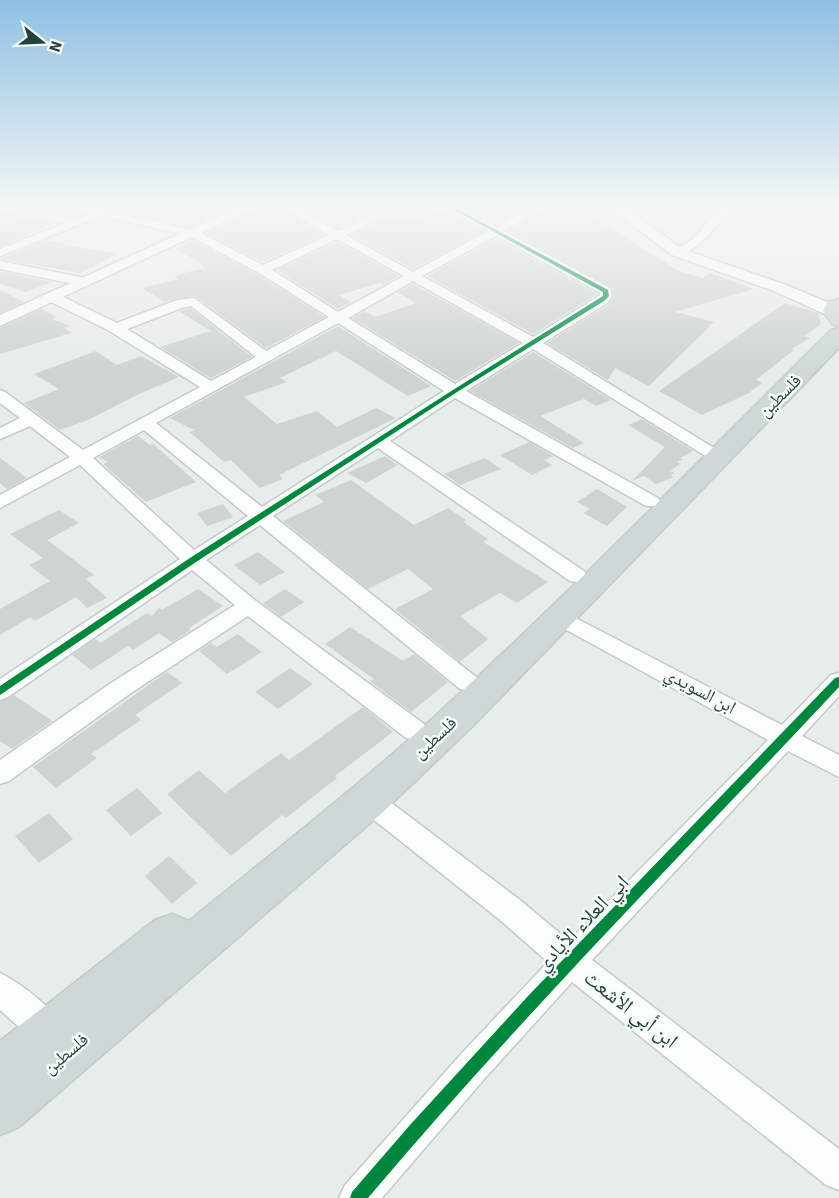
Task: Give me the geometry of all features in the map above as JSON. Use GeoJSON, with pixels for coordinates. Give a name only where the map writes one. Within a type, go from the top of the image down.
{"type":"FeatureCollection","features":[{"type":"Feature","properties":{"kind":"main road","name":"فلسطين"},"geometry":{"type":"LineString","coordinates":[[0,1074],[210,905],[415,731],[468,683],[577,576],[613,553],[712,452],[838,317]]}},
{"type":"Feature","properties":{"kind":"main road","name":"فلسطين"},"geometry":{"type":"LineString","coordinates":[[0,1108],[368,800],[484,694],[560,617],[652,501],[712,452]]}},
{"type":"Feature","properties":{"kind":"street"},"geometry":{"type":"LineString","coordinates":[[0,321],[129,262]]}},
{"type":"Feature","properties":{"kind":"street"},"geometry":{"type":"LineString","coordinates":[[248,262],[455,391],[652,501]]}},
{"type":"Feature","properties":{"kind":"street"},"geometry":{"type":"LineString","coordinates":[[263,270],[280,262]]}},
{"type":"Feature","properties":{"kind":"street"},"geometry":{"type":"LineString","coordinates":[[385,262],[532,342],[712,452]]}},
{"type":"Feature","properties":{"kind":"street"},"geometry":{"type":"LineString","coordinates":[[0,502],[438,262]]}},
{"type":"Feature","properties":{"kind":"street"},"geometry":{"type":"LineString","coordinates":[[0,691],[193,560],[606,296],[606,291],[552,262]]}},
{"type":"Feature","properties":{"kind":"street"},"geometry":{"type":"LineString","coordinates":[[714,262],[780,288],[838,317]]}},
{"type":"Feature","properties":{"kind":"street"},"geometry":{"type":"LineString","coordinates":[[721,262],[806,289],[838,317]]}},
{"type":"Feature","properties":{"kind":"street"},"geometry":{"type":"LineString","coordinates":[[0,265],[84,282]]}},
{"type":"Feature","properties":{"kind":"street"},"geometry":{"type":"LineString","coordinates":[[52,297],[87,311],[117,328],[209,386]]}},
{"type":"Feature","properties":{"kind":"street"},"geometry":{"type":"LineString","coordinates":[[117,328],[191,301],[264,356]]}},
{"type":"Feature","properties":{"kind":"street"},"geometry":{"type":"LineString","coordinates":[[0,395],[81,457],[193,560],[249,606],[415,731]]}},
{"type":"Feature","properties":{"kind":"street"},"geometry":{"type":"LineString","coordinates":[[0,434],[32,420]]}},
{"type":"Feature","properties":{"kind":"street"},"geometry":{"type":"LineString","coordinates":[[144,422],[468,683]]}},
{"type":"Feature","properties":{"kind":"street"},"geometry":{"type":"LineString","coordinates":[[379,441],[577,576]]}},
{"type":"Feature","properties":{"kind":"street"},"geometry":{"type":"LineString","coordinates":[[0,774],[108,695],[249,606]]}},
{"type":"Feature","properties":{"kind":"street","name":"ابن السويدي"},"geometry":{"type":"LineString","coordinates":[[560,617],[839,767]]}},
{"type":"Feature","properties":{"kind":"street","name":"ابي العلاء الأيادي"},"geometry":{"type":"LineString","coordinates":[[358,1198],[569,961],[839,681]]}},
{"type":"Feature","properties":{"kind":"street","name":"ابن أبي الأشعث"},"geometry":{"type":"LineString","coordinates":[[368,800],[510,910],[569,961],[839,1173]]}},
{"type":"Feature","properties":{"kind":"street"},"geometry":{"type":"LineString","coordinates":[[0,989],[51,1033]]}},
{"type":"Feature","properties":{"kind":"building"},"geometry":{"type":"Polygon","coordinates":[[[17,262],[102,262],[80,273],[17,262]]]}},
{"type":"Feature","properties":{"kind":"building"},"geometry":{"type":"Polygon","coordinates":[[[198,262],[234,262],[325,317],[266,348],[195,296],[165,302],[142,288],[179,279],[174,276],[199,269],[207,271],[202,267],[205,266],[198,262]]]}},
{"type":"Feature","properties":{"kind":"building"},"geometry":{"type":"Polygon","coordinates":[[[294,262],[373,262],[399,276],[383,285],[380,283],[339,295],[351,302],[338,309],[277,270],[294,262]]]}},
{"type":"Feature","properties":{"kind":"building"},"geometry":{"type":"Polygon","coordinates":[[[400,262],[426,262],[413,269],[400,262]]]}},
{"type":"Feature","properties":{"kind":"building"},"geometry":{"type":"Polygon","coordinates":[[[453,262],[538,262],[597,294],[533,334],[427,276],[453,262]]]}},
{"type":"Feature","properties":{"kind":"building"},"geometry":{"type":"Polygon","coordinates":[[[566,262],[664,262],[679,271],[703,278],[710,273],[754,289],[675,312],[714,322],[649,386],[615,368],[608,380],[547,343],[608,305],[614,297],[612,287],[566,262]]]}},
{"type":"Feature","properties":{"kind":"building"},"geometry":{"type":"Polygon","coordinates":[[[0,271],[51,282],[26,292],[0,284],[0,271]]]}},
{"type":"Feature","properties":{"kind":"building"},"geometry":{"type":"Polygon","coordinates":[[[413,284],[519,343],[455,381],[352,318],[365,311],[375,317],[416,303],[397,292],[413,284]]]}},
{"type":"Feature","properties":{"kind":"building"},"geometry":{"type":"Polygon","coordinates":[[[0,290],[24,302],[0,313],[0,290]]]}},
{"type":"Feature","properties":{"kind":"building"},"geometry":{"type":"Polygon","coordinates":[[[785,303],[818,313],[821,324],[804,336],[810,338],[791,349],[794,350],[756,380],[762,383],[749,393],[702,415],[659,391],[785,303]]]}},
{"type":"Feature","properties":{"kind":"building"},"geometry":{"type":"Polygon","coordinates":[[[190,308],[252,357],[211,378],[160,347],[211,331],[179,311],[190,308]]]}},
{"type":"Feature","properties":{"kind":"building"},"geometry":{"type":"Polygon","coordinates":[[[41,309],[57,317],[52,319],[70,326],[64,328],[71,333],[0,354],[0,328],[41,309]]]}},
{"type":"Feature","properties":{"kind":"building"},"geometry":{"type":"Polygon","coordinates":[[[338,326],[431,386],[408,396],[336,351],[280,378],[287,382],[244,397],[277,424],[317,411],[337,427],[376,408],[396,418],[279,475],[283,479],[260,488],[231,460],[224,462],[190,432],[194,430],[170,418],[338,326]]]}},
{"type":"Feature","properties":{"kind":"building"},"geometry":{"type":"Polygon","coordinates":[[[96,351],[117,365],[141,356],[179,377],[88,420],[60,430],[24,403],[59,389],[34,374],[96,351]]]}},
{"type":"Feature","properties":{"kind":"building"},"geometry":{"type":"Polygon","coordinates":[[[533,352],[611,400],[596,406],[584,399],[540,416],[584,443],[573,448],[470,391],[533,352]]]}},
{"type":"Feature","properties":{"kind":"building"},"geometry":{"type":"Polygon","coordinates":[[[642,419],[693,451],[680,458],[683,459],[677,462],[680,464],[670,471],[675,473],[670,475],[674,477],[656,484],[644,476],[632,481],[665,447],[628,425],[642,419]]]}},
{"type":"Feature","properties":{"kind":"building"},"geometry":{"type":"Polygon","coordinates":[[[138,436],[150,445],[153,444],[196,482],[146,502],[103,464],[108,462],[99,457],[138,436]]]}},
{"type":"Feature","properties":{"kind":"building"},"geometry":{"type":"Polygon","coordinates":[[[529,442],[553,456],[544,460],[552,465],[532,475],[500,455],[529,442]]]}},
{"type":"Feature","properties":{"kind":"building"},"geometry":{"type":"Polygon","coordinates":[[[385,456],[398,465],[366,483],[347,473],[385,456]]]}},
{"type":"Feature","properties":{"kind":"building"},"geometry":{"type":"Polygon","coordinates":[[[0,458],[27,478],[7,489],[0,483],[0,458]]]}},
{"type":"Feature","properties":{"kind":"building"},"geometry":{"type":"Polygon","coordinates":[[[485,458],[501,469],[460,485],[444,474],[485,458]]]}},
{"type":"Feature","properties":{"kind":"building"},"geometry":{"type":"Polygon","coordinates":[[[351,480],[414,525],[448,508],[466,520],[463,522],[488,539],[483,542],[548,582],[517,603],[500,593],[460,616],[488,639],[460,662],[395,609],[433,589],[408,569],[368,589],[283,521],[324,502],[315,495],[351,480]]]}},
{"type":"Feature","properties":{"kind":"building"},"geometry":{"type":"Polygon","coordinates":[[[597,489],[627,507],[607,526],[583,513],[590,509],[577,502],[597,489]]]}},
{"type":"Feature","properties":{"kind":"building"},"geometry":{"type":"Polygon","coordinates":[[[223,504],[233,517],[207,526],[197,513],[223,504]]]}},
{"type":"Feature","properties":{"kind":"building"},"geometry":{"type":"Polygon","coordinates":[[[59,510],[79,523],[47,540],[94,575],[86,579],[107,598],[87,608],[76,597],[35,621],[30,617],[0,635],[0,609],[50,581],[29,565],[43,558],[10,534],[59,510]]]}},
{"type":"Feature","properties":{"kind":"building"},"geometry":{"type":"Polygon","coordinates":[[[258,552],[285,572],[260,585],[234,565],[258,552]]]}},
{"type":"Feature","properties":{"kind":"building"},"geometry":{"type":"Polygon","coordinates":[[[198,589],[223,606],[172,642],[159,633],[133,650],[128,646],[91,670],[72,655],[95,639],[100,643],[147,613],[152,616],[159,608],[162,610],[198,589]]]}},
{"type":"Feature","properties":{"kind":"building"},"geometry":{"type":"Polygon","coordinates":[[[285,589],[304,602],[281,617],[263,603],[285,589]]]}},
{"type":"Feature","properties":{"kind":"building"},"geometry":{"type":"Polygon","coordinates":[[[350,627],[403,661],[414,654],[448,682],[411,712],[370,681],[374,679],[325,644],[350,627]]]}},
{"type":"Feature","properties":{"kind":"building"},"geometry":{"type":"Polygon","coordinates":[[[238,634],[262,652],[227,674],[199,651],[211,643],[217,647],[238,634]]]}},
{"type":"Feature","properties":{"kind":"building"},"geometry":{"type":"Polygon","coordinates":[[[290,668],[313,684],[278,709],[255,692],[290,668]]]}},
{"type":"Feature","properties":{"kind":"building"},"geometry":{"type":"Polygon","coordinates":[[[167,672],[182,683],[135,715],[141,720],[91,754],[97,758],[56,788],[33,767],[167,672]]]}},
{"type":"Feature","properties":{"kind":"building"},"geometry":{"type":"Polygon","coordinates":[[[14,695],[52,721],[12,749],[0,741],[0,702],[14,695]]]}},
{"type":"Feature","properties":{"kind":"building"},"geometry":{"type":"Polygon","coordinates":[[[363,707],[393,732],[335,776],[337,778],[286,818],[282,815],[231,856],[167,794],[199,770],[225,793],[281,753],[289,760],[363,707]]]}},
{"type":"Feature","properties":{"kind":"building"},"geometry":{"type":"Polygon","coordinates":[[[137,788],[162,813],[131,836],[106,810],[137,788]]]}},
{"type":"Feature","properties":{"kind":"building"},"geometry":{"type":"Polygon","coordinates":[[[49,813],[73,839],[39,863],[15,836],[49,813]]]}},
{"type":"Feature","properties":{"kind":"building"},"geometry":{"type":"Polygon","coordinates":[[[169,856],[197,883],[172,904],[145,876],[169,856]]]}},
{"type":"Feature","properties":{"kind":"cycle path"},"geometry":{"type":"LineString","coordinates":[[0,691],[193,560],[606,296],[606,291],[552,262]]}},
{"type":"Feature","properties":{"kind":"cycle path"},"geometry":{"type":"LineString","coordinates":[[358,1198],[415,1131],[534,1000],[839,681]]}}]}
